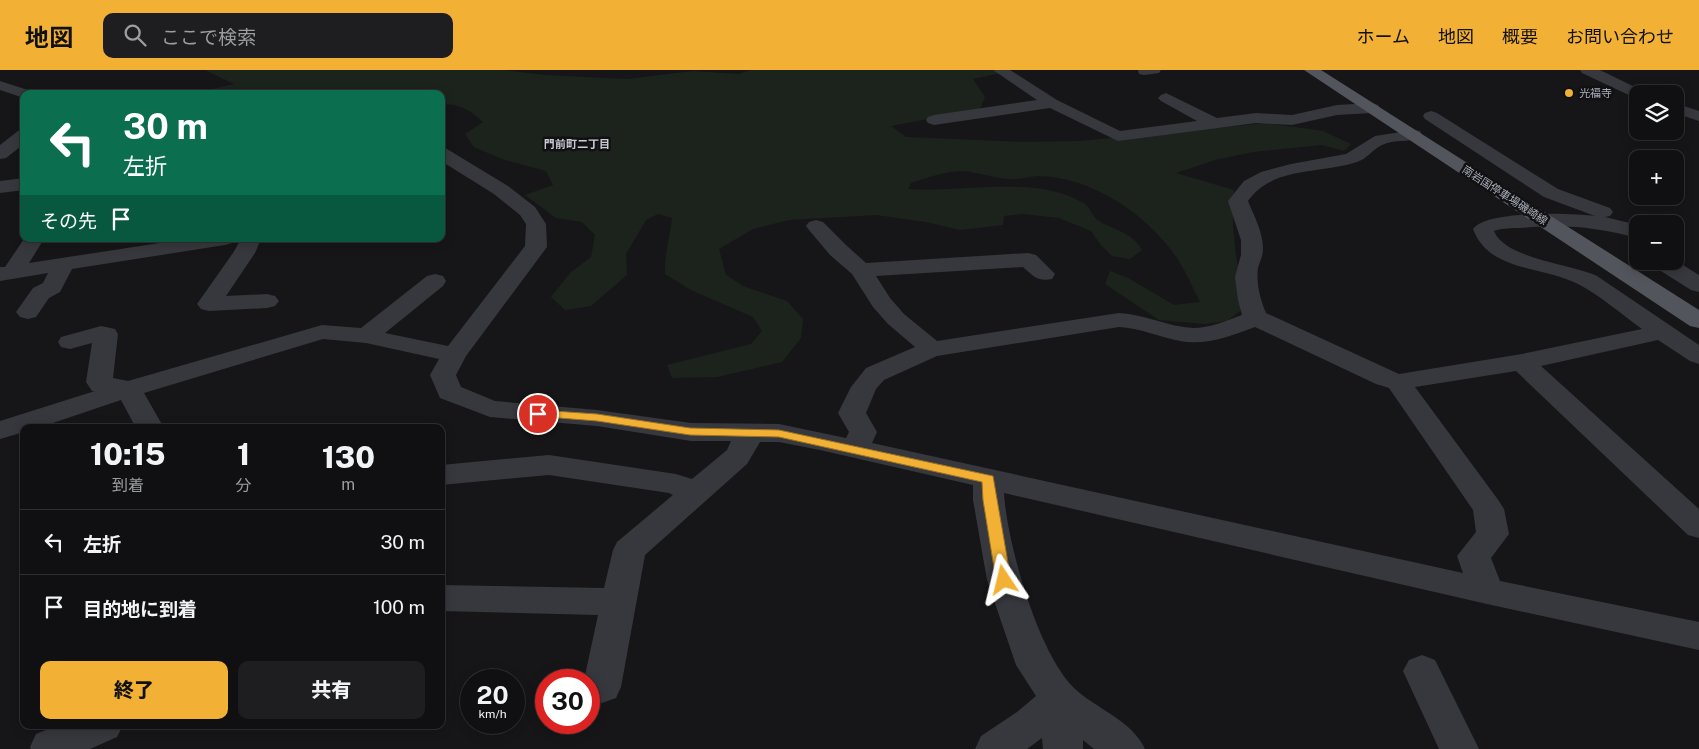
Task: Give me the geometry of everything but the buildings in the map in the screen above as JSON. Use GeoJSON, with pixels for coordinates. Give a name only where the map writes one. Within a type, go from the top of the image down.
{"type":"FeatureCollection","features":[{"type":"Feature","properties":{"kind":"main road","name":"南岩国停車場磯崎線"},"geometry":{"type":"LineString","coordinates":[[1311,70],[1699,321]]}},
{"type":"Feature","properties":{"kind":"street"},"geometry":{"type":"LineString","coordinates":[[1000,70],[1052,103],[1118,136],[1256,118],[1292,120],[1337,110],[1372,108]]}},
{"type":"Feature","properties":{"kind":"street"},"geometry":{"type":"LineString","coordinates":[[1587,70],[1629,90]]}},
{"type":"Feature","properties":{"kind":"street"},"geometry":{"type":"LineString","coordinates":[[0,85],[20,92]]}},
{"type":"Feature","properties":{"kind":"street"},"geometry":{"type":"LineString","coordinates":[[1166,98],[1214,123]]}},
{"type":"Feature","properties":{"kind":"street"},"geometry":{"type":"LineString","coordinates":[[934,120],[1052,103]]}},
{"type":"Feature","properties":{"kind":"street"},"geometry":{"type":"LineString","coordinates":[[1684,111],[1699,116]]}},
{"type":"Feature","properties":{"kind":"street"},"geometry":{"type":"LineString","coordinates":[[1431,116],[1551,193],[1606,214],[1615,219],[1615,224]]}},
{"type":"Feature","properties":{"kind":"street"},"geometry":{"type":"LineString","coordinates":[[1414,135],[1394,136],[1373,142],[1360,154],[1352,158],[1272,175],[1256,181],[1248,187],[1238,201],[1250,229],[1253,256],[1248,265],[1248,290],[1252,312],[1256,318],[1385,378],[1398,382],[1522,362],[1662,332]]}},
{"type":"Feature","properties":{"kind":"street"},"geometry":{"type":"LineString","coordinates":[[3,150],[20,138]]}},
{"type":"Feature","properties":{"kind":"street"},"geometry":{"type":"LineString","coordinates":[[445,156],[528,211],[536,224],[536,247],[454,355],[443,375],[449,392],[490,409],[597,418],[690,432],[779,434],[855,449],[1487,591],[1699,636]]}},
{"type":"Feature","properties":{"kind":"street"},"geometry":{"type":"LineString","coordinates":[[0,187],[20,184]]}},
{"type":"Feature","properties":{"kind":"street"},"geometry":{"type":"LineString","coordinates":[[1629,229],[1615,224],[1577,219],[1494,224],[1483,229],[1484,237],[1492,246],[1516,258],[1560,270],[1594,283],[1699,356]]}},
{"type":"Feature","properties":{"kind":"street"},"geometry":{"type":"LineString","coordinates":[[816,226],[838,250],[861,270],[881,302],[896,319],[931,349]]}},
{"type":"Feature","properties":{"kind":"street"},"geometry":{"type":"LineString","coordinates":[[6,273],[32,242]]}},
{"type":"Feature","properties":{"kind":"street"},"geometry":{"type":"LineString","coordinates":[[6,273],[64,263],[139,245],[182,242]]}},
{"type":"Feature","properties":{"kind":"street"},"geometry":{"type":"LineString","coordinates":[[250,242],[209,304],[267,301]]}},
{"type":"Feature","properties":{"kind":"street"},"geometry":{"type":"LineString","coordinates":[[861,270],[1028,260],[1044,274]]}},
{"type":"Feature","properties":{"kind":"street"},"geometry":{"type":"LineString","coordinates":[[28,312],[41,293],[52,288],[64,263]]}},
{"type":"Feature","properties":{"kind":"street"},"geometry":{"type":"LineString","coordinates":[[1675,270],[1699,285]]}},
{"type":"Feature","properties":{"kind":"street"},"geometry":{"type":"LineString","coordinates":[[366,336],[435,281]]}},
{"type":"Feature","properties":{"kind":"street"},"geometry":{"type":"LineString","coordinates":[[855,449],[863,432],[852,413],[864,386],[875,374],[931,349],[1119,320],[1143,322],[1192,335],[1212,332],[1256,318]]}},
{"type":"Feature","properties":{"kind":"street"},"geometry":{"type":"LineString","coordinates":[[0,430],[165,377],[322,332],[366,336],[454,355]]}},
{"type":"Feature","properties":{"kind":"street"},"geometry":{"type":"LineString","coordinates":[[70,342],[106,334],[100,385],[121,387],[128,390],[148,424]]}},
{"type":"Feature","properties":{"kind":"street"},"geometry":{"type":"LineString","coordinates":[[1522,362],[1699,527]]}},
{"type":"Feature","properties":{"kind":"street"},"geometry":{"type":"LineString","coordinates":[[1398,382],[1488,509],[1493,534],[1474,556],[1487,591]]}},
{"type":"Feature","properties":{"kind":"street"},"geometry":{"type":"LineString","coordinates":[[602,687],[629,550],[737,457],[744,447],[748,433]]}},
{"type":"Feature","properties":{"kind":"street"},"geometry":{"type":"LineString","coordinates":[[445,476],[549,465],[676,484],[696,494]]}},
{"type":"Feature","properties":{"kind":"street"},"geometry":{"type":"LineString","coordinates":[[988,479],[1004,580],[1035,665],[1060,700],[1124,749]]}},
{"type":"Feature","properties":{"kind":"street"},"geometry":{"type":"LineString","coordinates":[[445,598],[619,602]]}},
{"type":"Feature","properties":{"kind":"street"},"geometry":{"type":"LineString","coordinates":[[1422,671],[1459,749]]}},
{"type":"Feature","properties":{"kind":"street"},"geometry":{"type":"LineString","coordinates":[[996,749],[1032,724],[1060,700]]}},
{"type":"Feature","properties":{"kind":"street"},"geometry":{"type":"LineString","coordinates":[[1060,700],[1063,749]]}},
{"type":"Feature","properties":{"kind":"street"},"geometry":{"type":"LineString","coordinates":[[49,740],[89,729]]}},
{"type":"Feature","properties":{"kind":"shaded area"},"geometry":{"type":"Polygon","coordinates":[[[205,70],[505,70],[545,75],[627,79],[693,71],[739,74],[750,70],[997,70],[1001,73],[973,79],[985,97],[980,109],[891,126],[906,137],[1021,142],[1080,141],[1267,123],[1323,131],[1351,144],[1344,151],[1322,145],[1253,152],[1215,160],[1176,173],[1234,190],[1233,226],[1245,307],[1227,321],[1205,324],[1159,320],[1105,284],[1110,271],[1128,278],[1174,305],[1200,302],[1180,263],[1165,242],[1134,213],[1098,191],[1058,178],[1038,176],[1009,179],[956,171],[911,183],[908,189],[1022,187],[1066,195],[1085,204],[1097,219],[1123,232],[1133,239],[1142,250],[1130,259],[1112,256],[1091,231],[1059,218],[1023,214],[1004,216],[1003,225],[960,230],[926,222],[876,215],[789,220],[753,229],[719,249],[726,275],[743,286],[787,301],[803,319],[801,338],[782,362],[717,377],[672,378],[667,365],[751,344],[762,331],[753,317],[691,290],[665,274],[666,253],[672,218],[658,214],[646,220],[626,254],[627,275],[591,306],[565,310],[551,297],[570,273],[591,257],[595,235],[582,222],[556,218],[525,195],[553,185],[546,171],[502,159],[474,147],[465,134],[483,122],[459,106],[445,104],[445,90],[208,90],[234,84],[205,70]]]}},
{"type":"Feature","properties":{"kind":"place","name":"光福寺"},"geometry":{"type":"Point","coordinates":[1569,93]}},
{"type":"Feature","properties":{"kind":"district","name":"門前町二丁目"},"geometry":{"type":"Point","coordinates":[577,144]}},
{"type":"Feature","properties":{"kind":"route"},"geometry":{"type":"LineString","coordinates":[[538,414],[597,418],[690,432],[779,434],[820,441],[988,479],[1004,580]]}}]}
